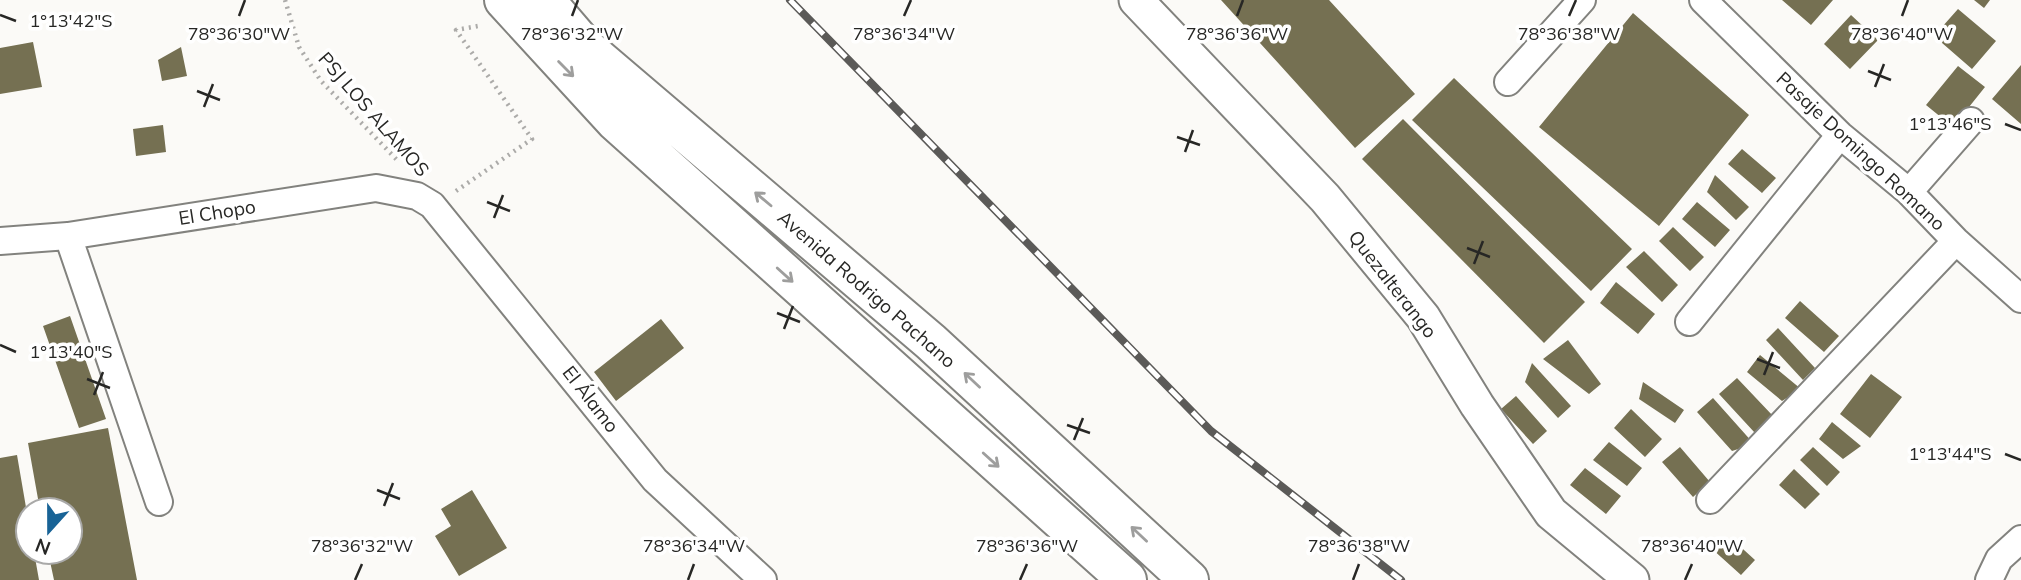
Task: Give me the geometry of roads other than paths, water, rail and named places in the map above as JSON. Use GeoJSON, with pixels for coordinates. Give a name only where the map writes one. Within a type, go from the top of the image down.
{"type":"FeatureCollection","features":[{"type":"Feature","properties":{"kind":"main road"},"geometry":{"type":"LineString","coordinates":[[522,6],[615,121],[1126,580]]}},
{"type":"Feature","properties":{"kind":"main road","name":"Avenida Rodrigo Pachano"},"geometry":{"type":"LineString","coordinates":[[522,6],[587,49],[931,342],[1189,580]]}},
{"type":"Feature","properties":{"kind":"street","name":"Quezalterango"},"geometry":{"type":"LineString","coordinates":[[1136,0],[1325,198],[1423,317],[1551,513],[1632,580]]}},
{"type":"Feature","properties":{"kind":"street"},"geometry":{"type":"LineString","coordinates":[[1508,82],[1582,0]]}},
{"type":"Feature","properties":{"kind":"street","name":"Pasaje Domingo Romano"},"geometry":{"type":"LineString","coordinates":[[1703,0],[1839,135],[1909,192],[1956,241],[2021,299]]}},
{"type":"Feature","properties":{"kind":"street"},"geometry":{"type":"LineString","coordinates":[[1909,192],[1971,121]]}},
{"type":"Feature","properties":{"kind":"street"},"geometry":{"type":"LineString","coordinates":[[1689,322],[1839,135]]}},
{"type":"Feature","properties":{"kind":"street","name":"El Chopo"},"geometry":{"type":"LineString","coordinates":[[0,241],[68,236],[376,188],[417,196],[432,205]]}},
{"type":"Feature","properties":{"kind":"street","name":"El Álamo"},"geometry":{"type":"LineString","coordinates":[[432,205],[656,480],[763,580]]}},
{"type":"Feature","properties":{"kind":"street"},"geometry":{"type":"LineString","coordinates":[[68,236],[159,502]]}},
{"type":"Feature","properties":{"kind":"street"},"geometry":{"type":"LineString","coordinates":[[1710,500],[1956,241]]}},
{"type":"Feature","properties":{"kind":"street"},"geometry":{"type":"LineString","coordinates":[[1989,580],[1999,559],[2021,539]]}},
{"type":"Feature","properties":{"kind":"railway"},"geometry":{"type":"LineString","coordinates":[[790,0],[1211,431],[1401,580]]}}]}
